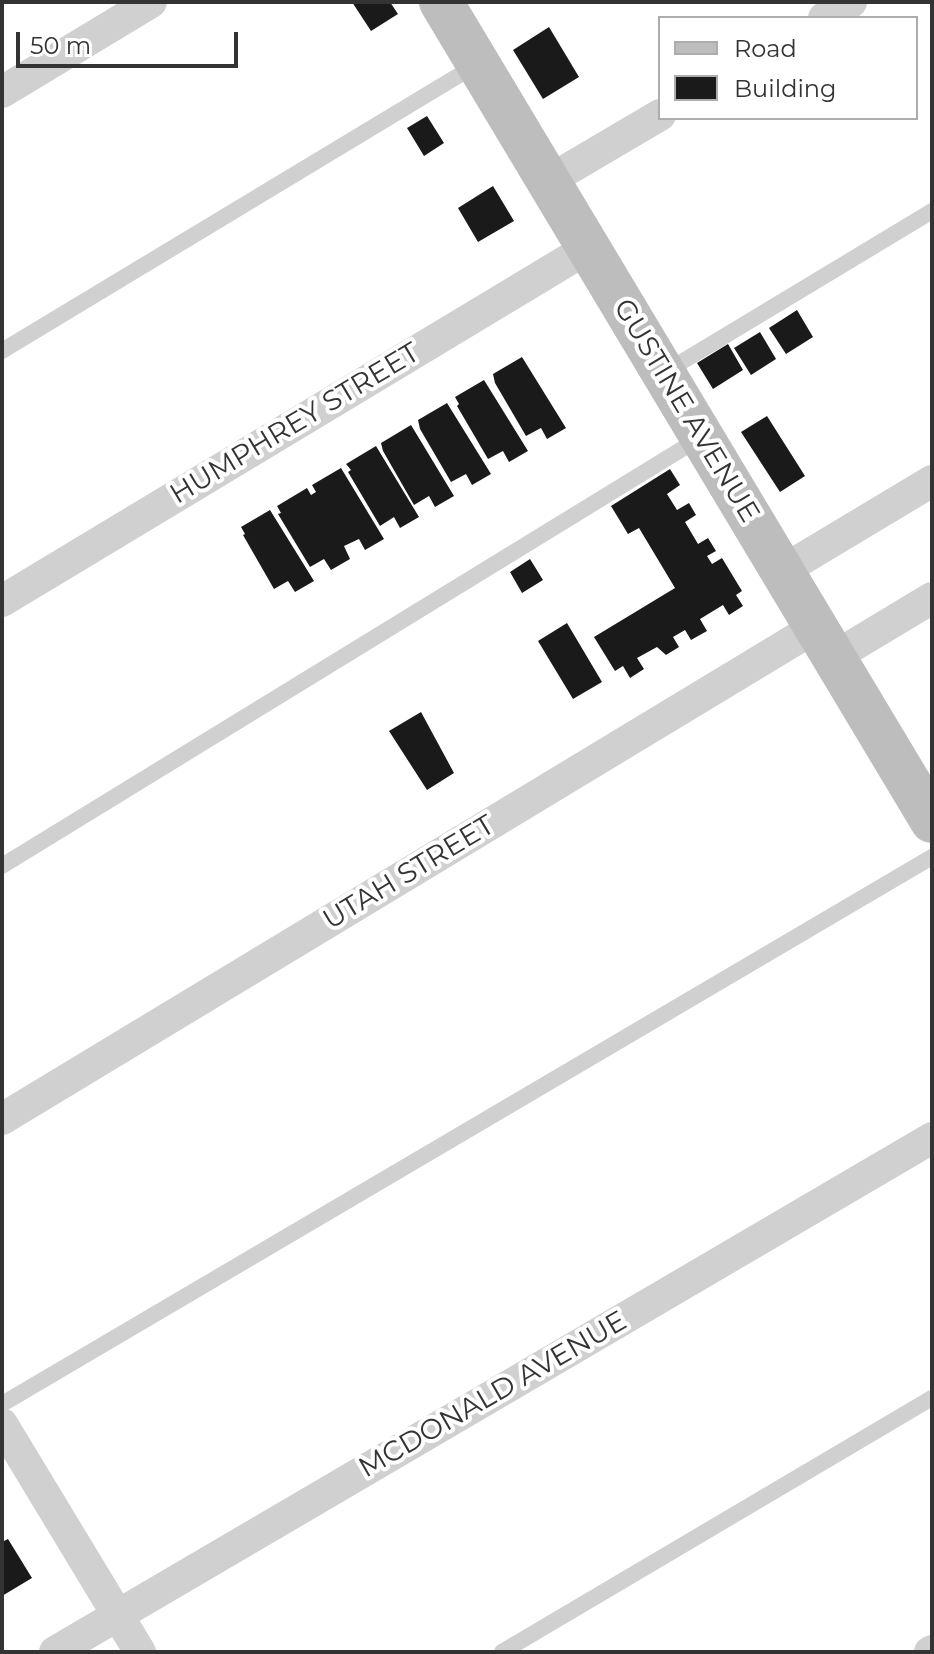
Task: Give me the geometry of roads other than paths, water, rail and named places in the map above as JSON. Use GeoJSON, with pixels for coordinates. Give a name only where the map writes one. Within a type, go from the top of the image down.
{"type":"FeatureCollection","features":[{"type":"Feature","properties":{"kind":"street"},"geometry":{"type":"LineString","coordinates":[[2,92],[151,2]]}},
{"type":"Feature","properties":{"kind":"street","name":"GUSTINE AVENUE"},"geometry":{"type":"LineString","coordinates":[[441,2],[932,821]]}},
{"type":"Feature","properties":{"kind":"street"},"geometry":{"type":"LineString","coordinates":[[827,16],[851,2]]}},
{"type":"Feature","properties":{"kind":"street"},"geometry":{"type":"LineString","coordinates":[[548,181],[658,116]]}},
{"type":"Feature","properties":{"kind":"street","name":"HUMPHREY STREET"},"geometry":{"type":"LineString","coordinates":[[2,601],[588,248]]}},
{"type":"Feature","properties":{"kind":"street"},"geometry":{"type":"LineString","coordinates":[[782,571],[932,481]]}},
{"type":"Feature","properties":{"kind":"street","name":"UTAH STREET"},"geometry":{"type":"LineString","coordinates":[[2,1119],[825,642],[932,598]]}},
{"type":"Feature","properties":{"kind":"street","name":"MCDONALD AVENUE"},"geometry":{"type":"LineString","coordinates":[[55,1652],[932,1138]]}},
{"type":"Feature","properties":{"kind":"street"},"geometry":{"type":"LineString","coordinates":[[2,1424],[140,1652]]}},
{"type":"Feature","properties":{"kind":"lane"},"geometry":{"type":"LineString","coordinates":[[2,351],[478,64]]}},
{"type":"Feature","properties":{"kind":"lane"},"geometry":{"type":"LineString","coordinates":[[663,373],[932,211]]}},
{"type":"Feature","properties":{"kind":"lane"},"geometry":{"type":"LineString","coordinates":[[2,866],[702,437]]}},
{"type":"Feature","properties":{"kind":"lane"},"geometry":{"type":"LineString","coordinates":[[2,1404],[932,857]]}},
{"type":"Feature","properties":{"kind":"lane"},"geometry":{"type":"LineString","coordinates":[[502,1652],[932,1398]]}}]}
